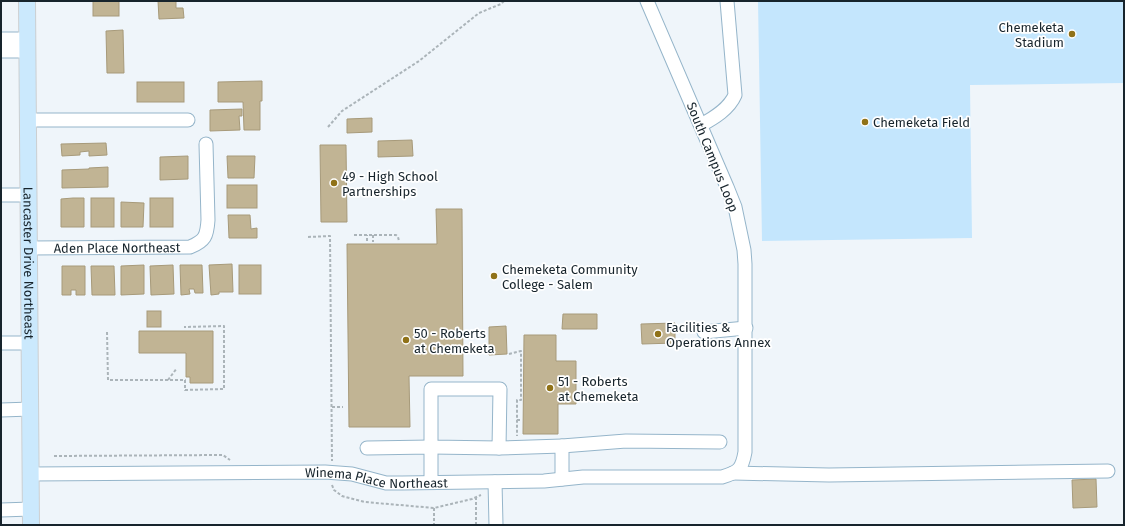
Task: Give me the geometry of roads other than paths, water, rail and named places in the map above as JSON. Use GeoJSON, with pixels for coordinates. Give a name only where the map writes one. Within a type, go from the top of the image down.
{"type":"FeatureCollection","features":[{"type":"Feature","properties":{"kind":"main road","name":"Lancaster Drive Northeast"},"geometry":{"type":"LineString","coordinates":[[27,1],[31,525]]}},
{"type":"Feature","properties":{"kind":"street","name":"South Campus Loop"},"geometry":{"type":"LineString","coordinates":[[647,1],[735,207],[745,257],[745,452],[743,463],[739,469],[728,475]]}},
{"type":"Feature","properties":{"kind":"street"},"geometry":{"type":"LineString","coordinates":[[701,125],[728,107],[735,95],[727,1]]}},
{"type":"Feature","properties":{"kind":"street"},"geometry":{"type":"LineString","coordinates":[[1,39],[27,45]]}},
{"type":"Feature","properties":{"kind":"street"},"geometry":{"type":"LineString","coordinates":[[1,51],[27,45]]}},
{"type":"Feature","properties":{"kind":"street"},"geometry":{"type":"LineString","coordinates":[[28,120],[188,120]]}},
{"type":"Feature","properties":{"kind":"street","name":"Aden Place Northeast"},"geometry":{"type":"LineString","coordinates":[[29,248],[190,247],[198,244],[204,239],[207,232],[208,220],[206,144]]}},
{"type":"Feature","properties":{"kind":"street"},"geometry":{"type":"LineString","coordinates":[[1,195],[28,195]]}},
{"type":"Feature","properties":{"kind":"street"},"geometry":{"type":"LineString","coordinates":[[704,332],[746,328]]}},
{"type":"Feature","properties":{"kind":"street"},"geometry":{"type":"LineString","coordinates":[[1,343],[30,342]]}},
{"type":"Feature","properties":{"kind":"street"},"geometry":{"type":"LineString","coordinates":[[431,482],[431,389],[500,389],[500,448]]}},
{"type":"Feature","properties":{"kind":"street"},"geometry":{"type":"LineString","coordinates":[[1,410],[30,409]]}},
{"type":"Feature","properties":{"kind":"street"},"geometry":{"type":"LineString","coordinates":[[367,448],[500,448],[562,446],[626,441],[720,442]]}},
{"type":"Feature","properties":{"kind":"street"},"geometry":{"type":"LineString","coordinates":[[562,446],[562,479]]}},
{"type":"Feature","properties":{"kind":"street","name":"Winema Place Northeast"},"geometry":{"type":"LineString","coordinates":[[31,474],[332,466],[352,474],[386,483],[544,481],[583,477],[1108,471]]}},
{"type":"Feature","properties":{"kind":"street"},"geometry":{"type":"LineString","coordinates":[[495,482],[496,525]]}},
{"type":"Feature","properties":{"kind":"street"},"geometry":{"type":"LineString","coordinates":[[1,510],[31,509]]}},
{"type":"Feature","properties":{"kind":"place","name":"Chemeketa Stadium"},"geometry":{"type":"Point","coordinates":[1072,34]}},
{"type":"Feature","properties":{"kind":"place","name":"Chemeketa Field"},"geometry":{"type":"Point","coordinates":[865,122]}},
{"type":"Feature","properties":{"kind":"place","name":"49 - High School Partnerships"},"geometry":{"type":"Point","coordinates":[334,183]}},
{"type":"Feature","properties":{"kind":"place","name":"Chemeketa Community College - Salem"},"geometry":{"type":"Point","coordinates":[494,276]}},
{"type":"Feature","properties":{"kind":"place","name":"Facilities & Operations Annex"},"geometry":{"type":"Point","coordinates":[658,334]}},
{"type":"Feature","properties":{"kind":"place","name":"50 - Roberts at Chemeketa"},"geometry":{"type":"Point","coordinates":[406,340]}},
{"type":"Feature","properties":{"kind":"place","name":"51 - Roberts at Chemeketa"},"geometry":{"type":"Point","coordinates":[550,388]}}]}
